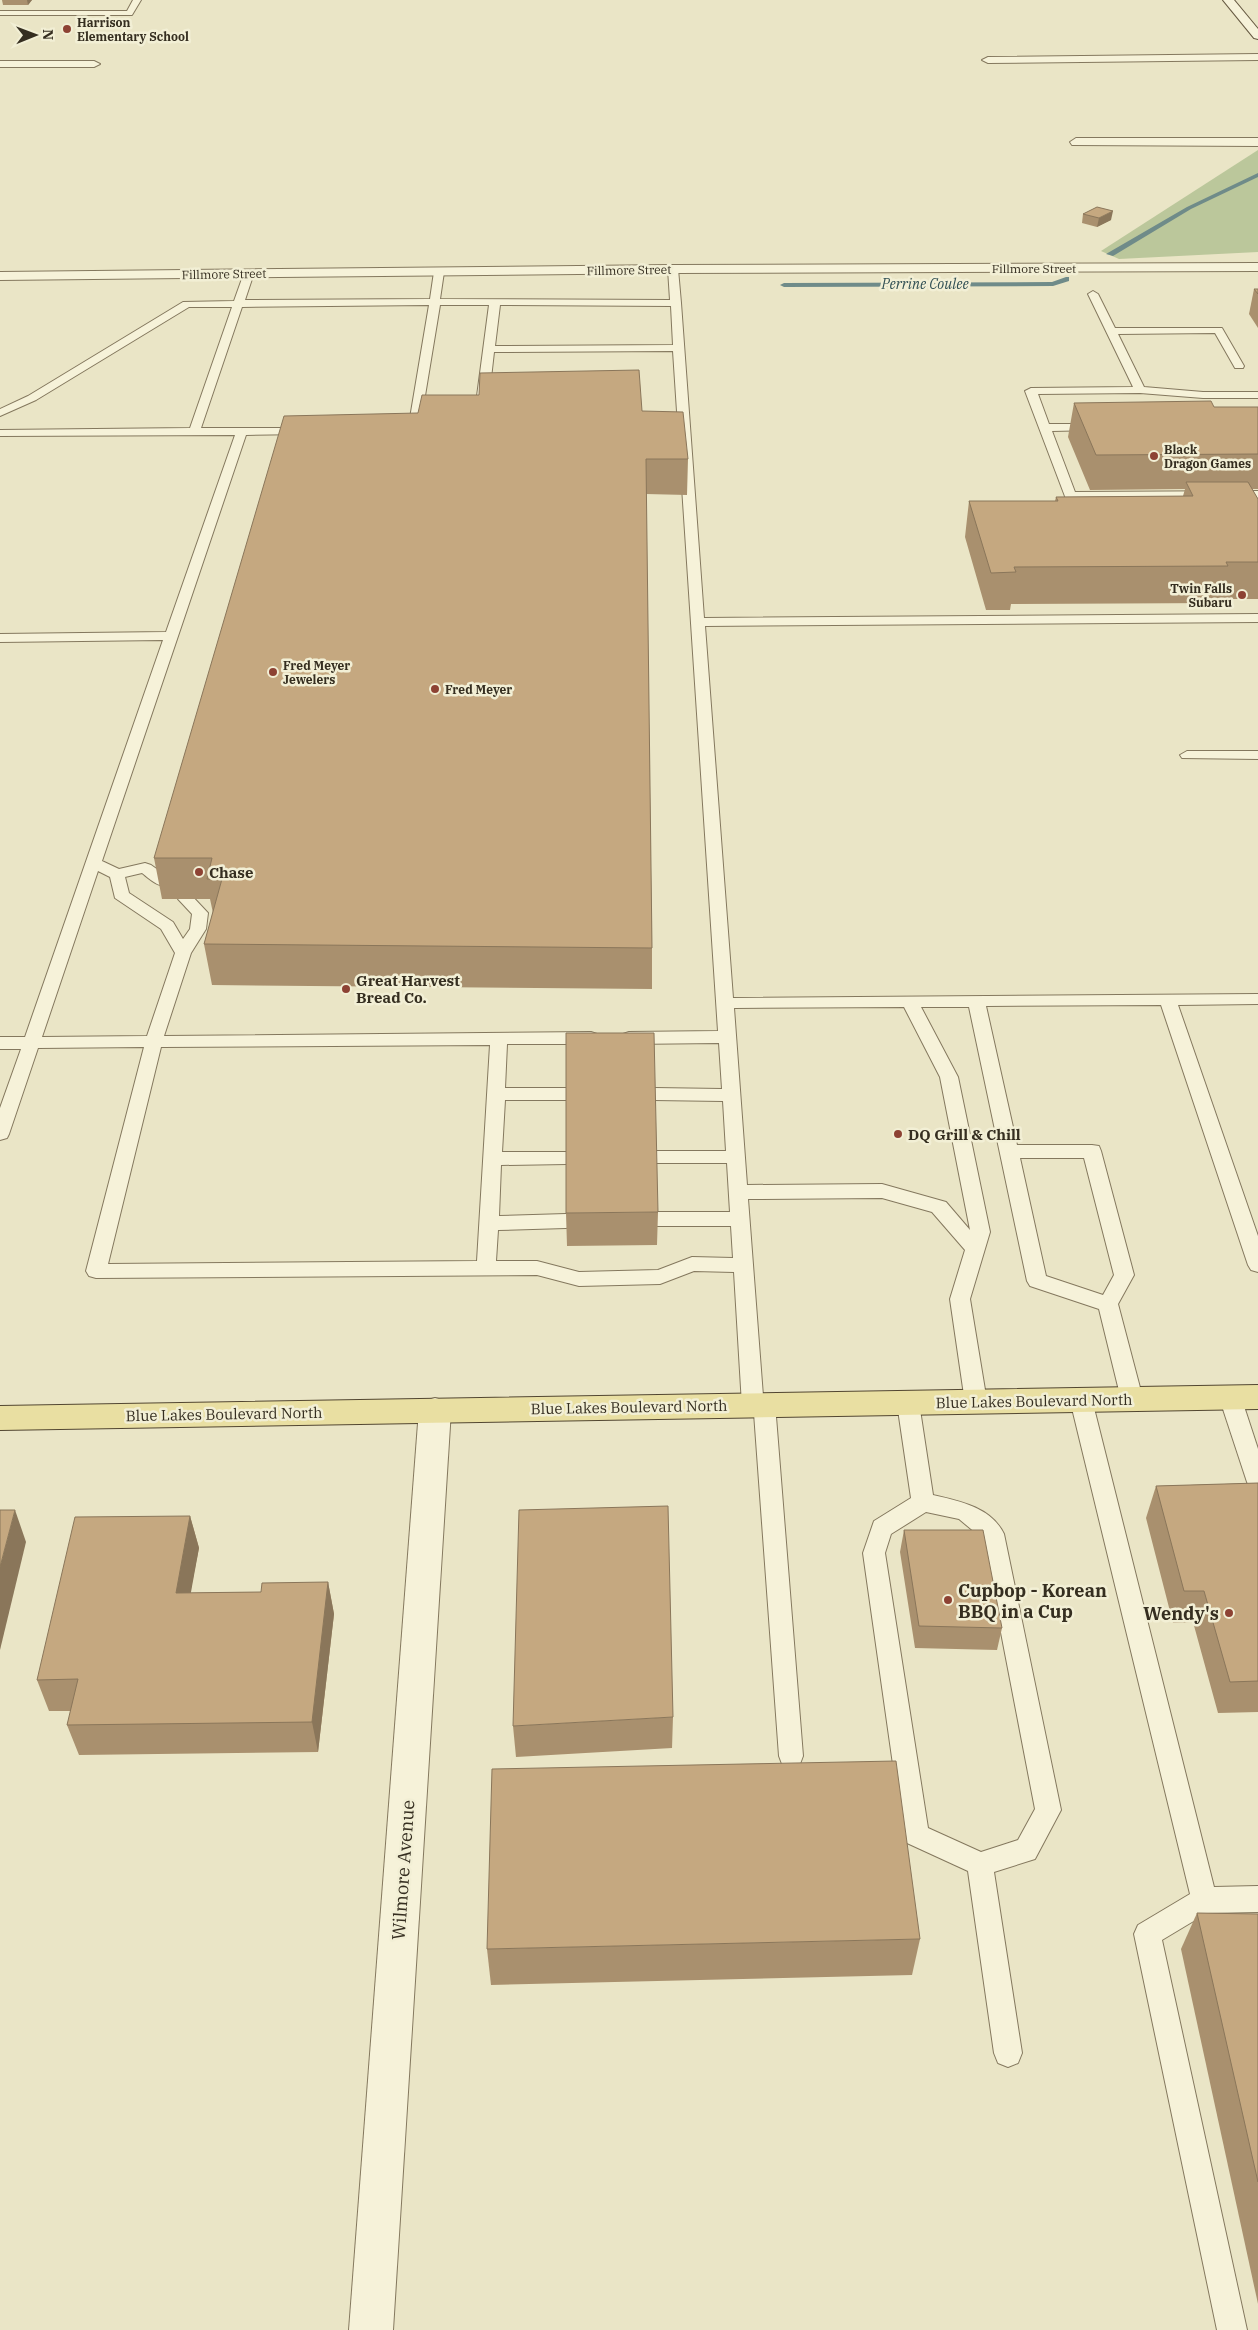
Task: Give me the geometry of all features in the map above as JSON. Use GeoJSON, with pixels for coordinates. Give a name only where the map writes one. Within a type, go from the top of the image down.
{"type":"FeatureCollection","features":[{"type":"Feature","properties":{"kind":"main road","name":"Blue Lakes Boulevard North"},"geometry":{"type":"LineString","coordinates":[[0,1418],[1244,1397]]}},
{"type":"Feature","properties":{"kind":"street"},"geometry":{"type":"LineString","coordinates":[[1228,0],[1258,36]]}},
{"type":"Feature","properties":{"kind":"street"},"geometry":{"type":"LineString","coordinates":[[988,60],[1258,57]]}},
{"type":"Feature","properties":{"kind":"street"},"geometry":{"type":"LineString","coordinates":[[0,64],[94,64]]}},
{"type":"Feature","properties":{"kind":"street"},"geometry":{"type":"LineString","coordinates":[[1076,142],[1258,142]]}},
{"type":"Feature","properties":{"kind":"street","name":"Fillmore Street"},"geometry":{"type":"LineString","coordinates":[[0,276],[673,269],[1258,267]]}},
{"type":"Feature","properties":{"kind":"street"},"geometry":{"type":"LineString","coordinates":[[0,290],[16,276]]}},
{"type":"Feature","properties":{"kind":"street","name":"Wilmore Avenue"},"geometry":{"type":"LineString","coordinates":[[371,2330],[435,1410]]}},
{"type":"Feature","properties":{"kind":"lane"},"geometry":{"type":"LineString","coordinates":[[0,13],[129,13],[137,0]]}},
{"type":"Feature","properties":{"kind":"lane"},"geometry":{"type":"LineString","coordinates":[[673,269],[743,1265],[759,1405],[790,1756]]}},
{"type":"Feature","properties":{"kind":"lane"},"geometry":{"type":"LineString","coordinates":[[389,431],[414,426],[423,401],[438,272]]}},
{"type":"Feature","properties":{"kind":"lane"},"geometry":{"type":"LineString","coordinates":[[194,432],[249,274]]}},
{"type":"Feature","properties":{"kind":"lane"},"geometry":{"type":"LineString","coordinates":[[1093,294],[1140,390]]}},
{"type":"Feature","properties":{"kind":"lane"},"geometry":{"type":"LineString","coordinates":[[473,401],[482,401],[495,302]]}},
{"type":"Feature","properties":{"kind":"lane"},"geometry":{"type":"LineString","coordinates":[[0,413],[32,398],[186,304],[676,302]]}},
{"type":"Feature","properties":{"kind":"lane"},"geometry":{"type":"LineString","coordinates":[[1111,331],[1218,330],[1239,366]]}},
{"type":"Feature","properties":{"kind":"lane"},"geometry":{"type":"LineString","coordinates":[[489,349],[678,348]]}},
{"type":"Feature","properties":{"kind":"lane"},"geometry":{"type":"LineString","coordinates":[[1258,395],[1203,395],[1140,390],[1031,391],[1070,496],[1258,495]]}},
{"type":"Feature","properties":{"kind":"lane"},"geometry":{"type":"LineString","coordinates":[[1044,428],[1112,427]]}},
{"type":"Feature","properties":{"kind":"lane"},"geometry":{"type":"LineString","coordinates":[[0,433],[320,431]]}},
{"type":"Feature","properties":{"kind":"lane"},"geometry":{"type":"LineString","coordinates":[[2,1124],[242,432]]}},
{"type":"Feature","properties":{"kind":"lane"},"geometry":{"type":"LineString","coordinates":[[698,622],[1258,618]]}},
{"type":"Feature","properties":{"kind":"lane"},"geometry":{"type":"LineString","coordinates":[[0,638],[172,636]]}},
{"type":"Feature","properties":{"kind":"lane"},"geometry":{"type":"LineString","coordinates":[[1187,755],[1258,755]]}},
{"type":"Feature","properties":{"kind":"lane"},"geometry":{"type":"LineString","coordinates":[[93,863],[117,874],[145,868],[166,883]]}},
{"type":"Feature","properties":{"kind":"lane"},"geometry":{"type":"LineString","coordinates":[[117,874],[121,895],[166,926],[183,953]]}},
{"type":"Feature","properties":{"kind":"lane"},"geometry":{"type":"LineString","coordinates":[[186,899],[200,913],[198,929],[183,953],[154,1041],[96,1271],[537,1268],[579,1279],[660,1277],[692,1264],[743,1265]]}},
{"type":"Feature","properties":{"kind":"lane"},"geometry":{"type":"LineString","coordinates":[[725,1002],[1258,999]]}},
{"type":"Feature","properties":{"kind":"lane"},"geometry":{"type":"LineString","coordinates":[[1168,1000],[1257,1259]]}},
{"type":"Feature","properties":{"kind":"lane"},"geometry":{"type":"LineString","coordinates":[[909,1001],[949,1077],[980,1232],[960,1299],[976,1402]]}},
{"type":"Feature","properties":{"kind":"lane"},"geometry":{"type":"LineString","coordinates":[[976,1001],[1037,1280],[1108,1304]]}},
{"type":"Feature","properties":{"kind":"lane"},"geometry":{"type":"LineString","coordinates":[[0,1043],[727,1037]]}},
{"type":"Feature","properties":{"kind":"lane"},"geometry":{"type":"LineString","coordinates":[[486,1269],[499,1039]]}},
{"type":"Feature","properties":{"kind":"lane"},"geometry":{"type":"LineString","coordinates":[[496,1094],[567,1094]]}},
{"type":"Feature","properties":{"kind":"lane"},"geometry":{"type":"LineString","coordinates":[[654,1094],[731,1094]]}},
{"type":"Feature","properties":{"kind":"lane"},"geometry":{"type":"LineString","coordinates":[[1010,1152],[1092,1151],[1124,1276],[1108,1304],[1132,1399]]}},
{"type":"Feature","properties":{"kind":"lane"},"geometry":{"type":"LineString","coordinates":[[656,1158],[736,1157]]}},
{"type":"Feature","properties":{"kind":"lane"},"geometry":{"type":"LineString","coordinates":[[492,1159],[567,1158]]}},
{"type":"Feature","properties":{"kind":"lane"},"geometry":{"type":"LineString","coordinates":[[738,1192],[882,1191],[939,1207],[975,1249]]}},
{"type":"Feature","properties":{"kind":"lane"},"geometry":{"type":"LineString","coordinates":[[656,1219],[740,1219]]}},
{"type":"Feature","properties":{"kind":"lane"},"geometry":{"type":"LineString","coordinates":[[489,1223],[566,1221]]}},
{"type":"Feature","properties":{"kind":"lane"},"geometry":{"type":"LineString","coordinates":[[1244,1397],[1258,1482]]}},
{"type":"Feature","properties":{"kind":"lane"},"geometry":{"type":"LineString","coordinates":[[1081,1400],[1204,1900]]}},
{"type":"Feature","properties":{"kind":"lane"},"geometry":{"type":"LineString","coordinates":[[908,1403],[923,1502]]}},
{"type":"Feature","properties":{"kind":"lane"},"geometry":{"type":"LineString","coordinates":[[923,1502],[965,1511],[993,1534],[1048,1810],[1026,1850],[980,1864],[916,1835],[874,1553],[882,1528],[923,1502]]}},
{"type":"Feature","properties":{"kind":"lane"},"geometry":{"type":"LineString","coordinates":[[980,1864],[1008,2052]]}},
{"type":"Feature","properties":{"kind":"lane"},"geometry":{"type":"LineString","coordinates":[[1232,2330],[1148,1934],[1204,1900],[1258,1899]]}},
{"type":"Feature","properties":{"kind":"green space"},"geometry":{"type":"Polygon","coordinates":[[[1258,150],[1258,252],[1119,259],[1101,251],[1258,150]]]}},
{"type":"Feature","properties":{"kind":"building"},"geometry":{"type":"Polygon","coordinates":[[[1097,207],[1113,211],[1099,218],[1083,214],[1097,207]]]}},
{"type":"Feature","properties":{"kind":"building","name":"Fred Meyer"},"geometry":{"type":"Polygon","coordinates":[[[639,370],[642,411],[683,412],[688,459],[646,459],[652,948],[204,944],[222,879],[207,879],[212,858],[154,858],[284,416],[418,413],[422,395],[479,395],[480,373],[639,370]]]}},
{"type":"Feature","properties":{"kind":"building"},"geometry":{"type":"Polygon","coordinates":[[[1211,401],[1214,407],[1258,407],[1258,454],[1096,455],[1074,403],[1211,401]]]}},
{"type":"Feature","properties":{"kind":"building"},"geometry":{"type":"Polygon","coordinates":[[[1186,482],[1248,482],[1258,499],[1258,562],[1226,562],[1228,566],[1014,567],[1016,572],[991,573],[969,501],[1058,501],[1056,497],[1193,496],[1186,482]]]}},
{"type":"Feature","properties":{"kind":"building"},"geometry":{"type":"Polygon","coordinates":[[[566,1033],[654,1033],[658,1212],[566,1213],[566,1033]]]}},
{"type":"Feature","properties":{"kind":"building"},"geometry":{"type":"Polygon","coordinates":[[[1258,1483],[1258,1681],[1230,1682],[1204,1591],[1184,1591],[1156,1486],[1258,1483]]]}},
{"type":"Feature","properties":{"kind":"building"},"geometry":{"type":"Polygon","coordinates":[[[668,1506],[673,1717],[513,1726],[519,1510],[668,1506]]]}},
{"type":"Feature","properties":{"kind":"building"},"geometry":{"type":"Polygon","coordinates":[[[0,1510],[15,1510],[0,1567],[0,1510]]]}},
{"type":"Feature","properties":{"kind":"building"},"geometry":{"type":"Polygon","coordinates":[[[190,1516],[176,1593],[261,1592],[262,1583],[328,1582],[312,1722],[67,1725],[78,1679],[37,1680],[75,1517],[190,1516]]]}},
{"type":"Feature","properties":{"kind":"building","name":"Cupbop - Korean BBQ in a Cup"},"geometry":{"type":"Polygon","coordinates":[[[904,1530],[983,1530],[1002,1628],[919,1626],[904,1530]]]}},
{"type":"Feature","properties":{"kind":"building"},"geometry":{"type":"Polygon","coordinates":[[[896,1761],[920,1939],[487,1949],[492,1769],[896,1761]]]}},
{"type":"Feature","properties":{"kind":"building"},"geometry":{"type":"Polygon","coordinates":[[[1197,1913],[1258,1914],[1258,2182],[1197,1913]]]}},
{"type":"Feature","properties":{"kind":"waterway","name":"Perrine Coulee"},"geometry":{"type":"LineString","coordinates":[[1110,254],[1189,208],[1258,175]]}},
{"type":"Feature","properties":{"kind":"waterway","name":"Perrine Coulee"},"geometry":{"type":"LineString","coordinates":[[784,285],[1053,284],[1066,279]]}},
{"type":"Feature","properties":{"kind":"place","name":"Harrison Elementary School"},"geometry":{"type":"Point","coordinates":[67,29]}},
{"type":"Feature","properties":{"kind":"place","name":"Black Dragon Games"},"geometry":{"type":"Point","coordinates":[1154,456]}},
{"type":"Feature","properties":{"kind":"place","name":"Twin Falls Subaru"},"geometry":{"type":"Point","coordinates":[1242,595]}},
{"type":"Feature","properties":{"kind":"place","name":"Fred Meyer Jewelers"},"geometry":{"type":"Point","coordinates":[273,672]}},
{"type":"Feature","properties":{"kind":"place","name":"Fred Meyer"},"geometry":{"type":"Point","coordinates":[435,689]}},
{"type":"Feature","properties":{"kind":"place","name":"Chase"},"geometry":{"type":"Point","coordinates":[199,872]}},
{"type":"Feature","properties":{"kind":"place","name":"Great Harvest Bread Co."},"geometry":{"type":"Point","coordinates":[346,989]}},
{"type":"Feature","properties":{"kind":"place","name":"DQ Grill & Chill"},"geometry":{"type":"Point","coordinates":[898,1134]}},
{"type":"Feature","properties":{"kind":"place","name":"Cupbop - Korean BBQ in a Cup"},"geometry":{"type":"Point","coordinates":[948,1600]}},
{"type":"Feature","properties":{"kind":"place","name":"Wendy's"},"geometry":{"type":"Point","coordinates":[1229,1613]}}]}
